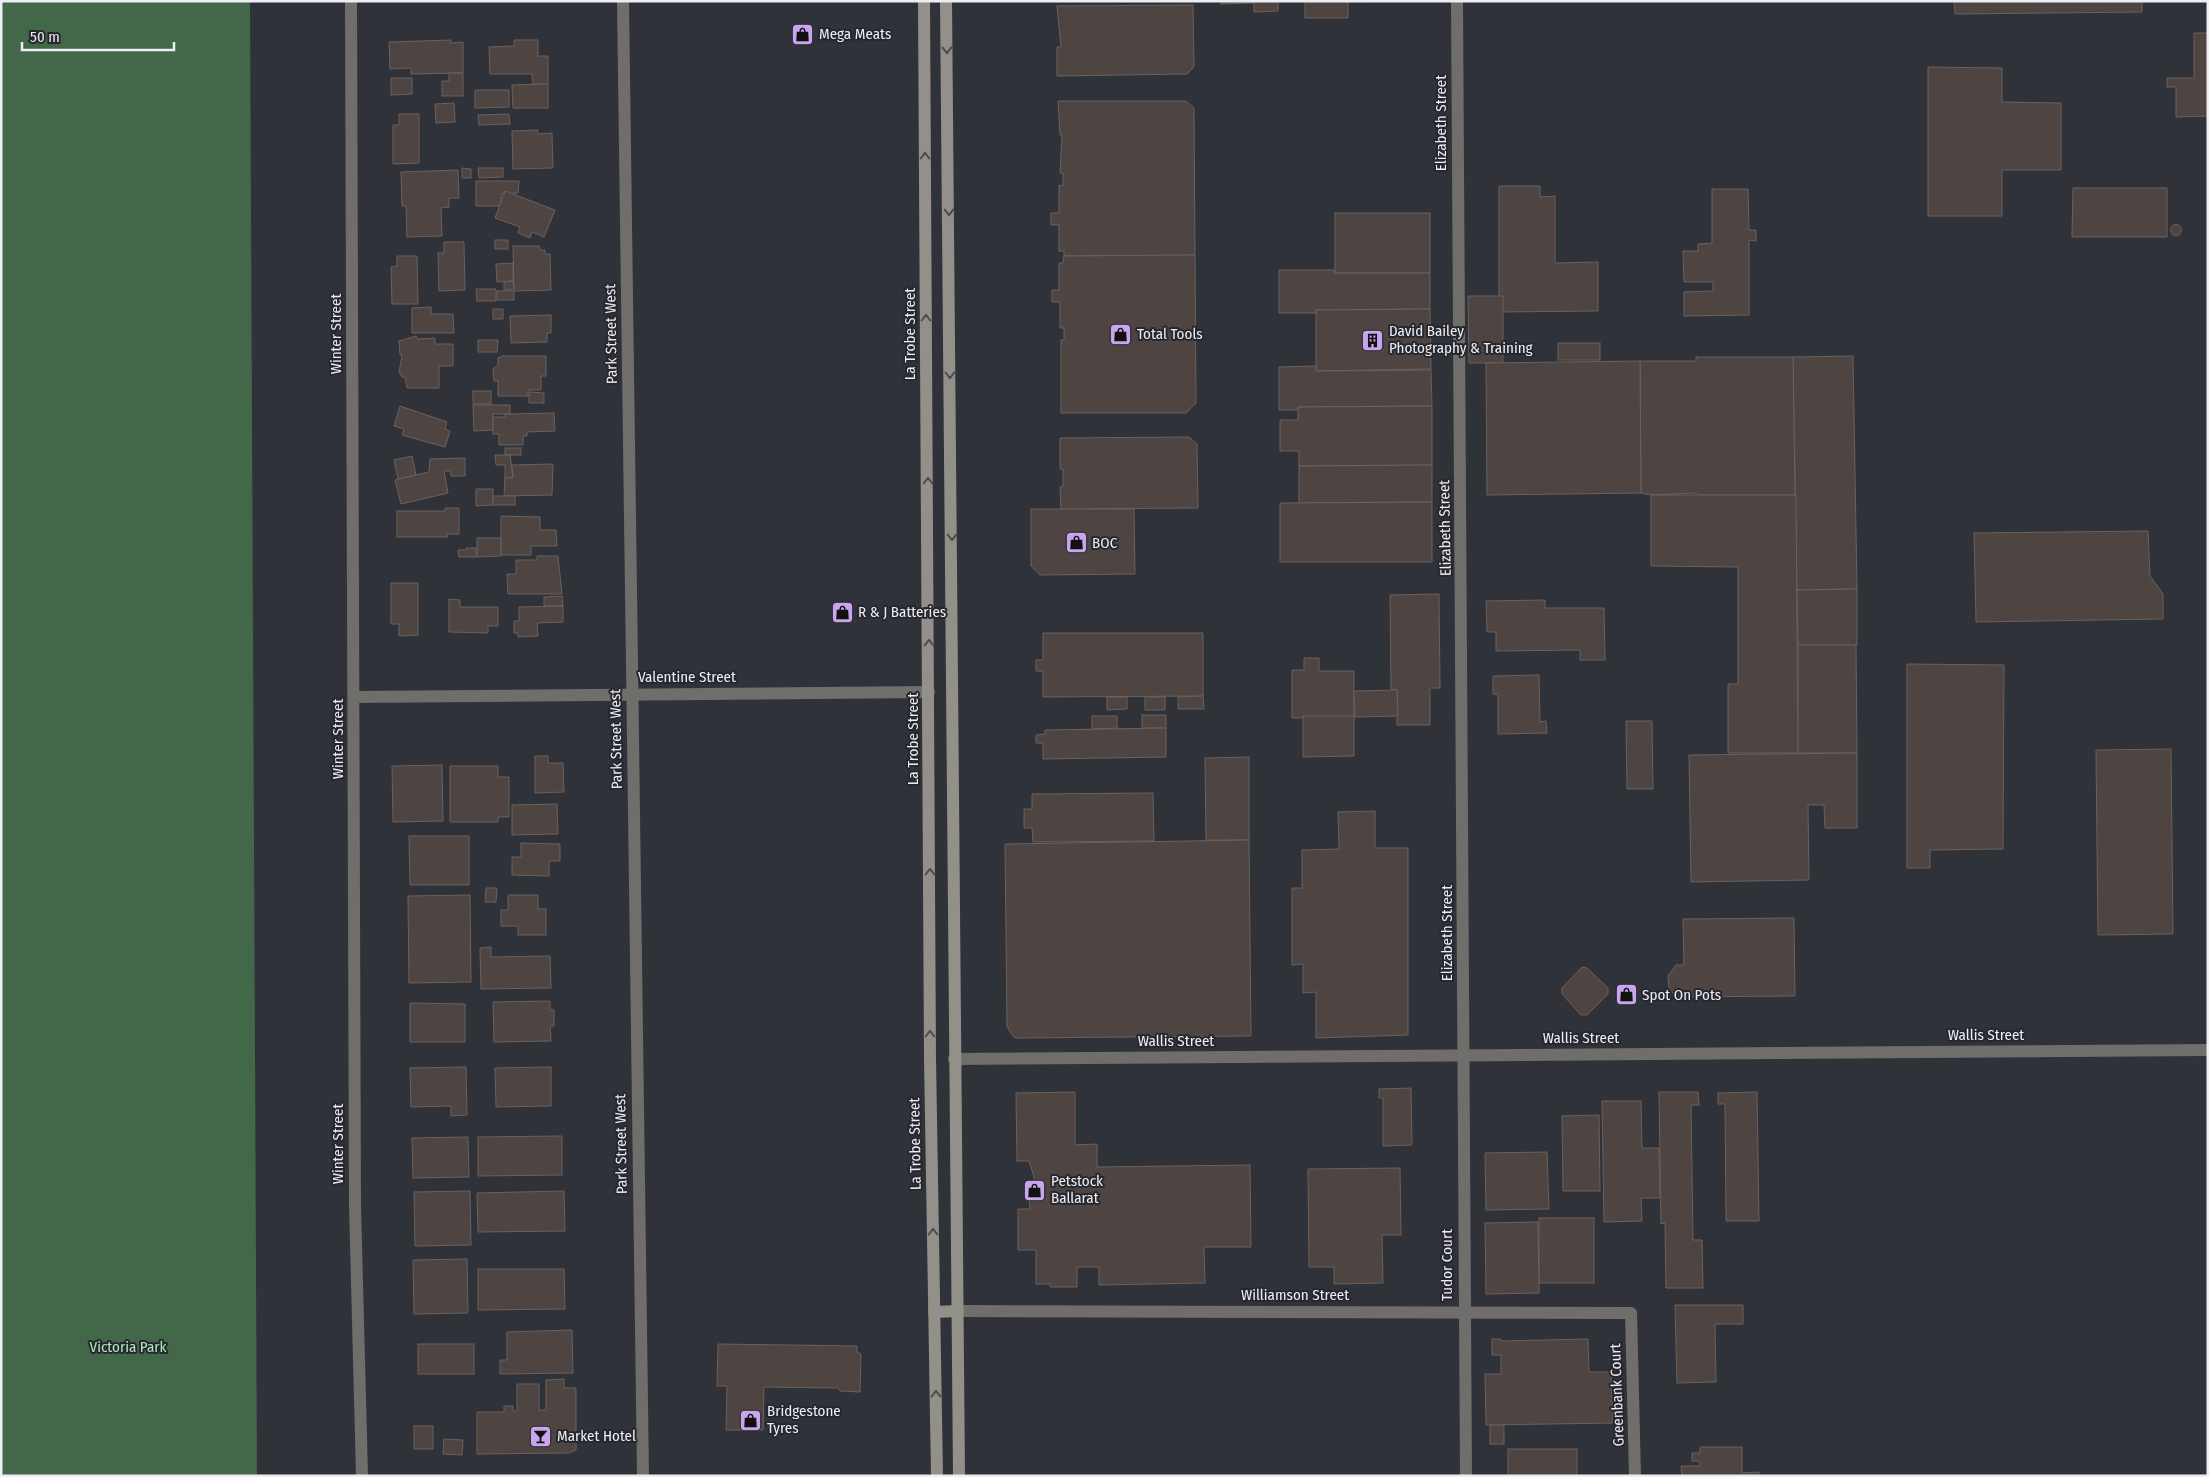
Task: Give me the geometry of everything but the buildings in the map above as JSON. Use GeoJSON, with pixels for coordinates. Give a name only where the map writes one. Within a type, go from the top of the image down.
{"type":"FeatureCollection","features":[{"type":"Feature","properties":{"kind":"main road","name":"La Trobe Street"},"geometry":{"type":"LineString","coordinates":[[924,1],[930,1059],[937,1476]]}},
{"type":"Feature","properties":{"kind":"main road"},"geometry":{"type":"LineString","coordinates":[[946,1],[959,1476]]}},
{"type":"Feature","properties":{"kind":"main road"},"geometry":{"type":"LineString","coordinates":[[929,692],[952,692]]}},
{"type":"Feature","properties":{"kind":"main road"},"geometry":{"type":"LineString","coordinates":[[930,1059],[954,1059]]}},
{"type":"Feature","properties":{"kind":"main road"},"geometry":{"type":"LineString","coordinates":[[934,1312],[958,1311]]}},
{"type":"Feature","properties":{"kind":"street","name":"Winter Street"},"geometry":{"type":"LineString","coordinates":[[351,1],[355,1205],[362,1476]]}},
{"type":"Feature","properties":{"kind":"street","name":"Park Street West"},"geometry":{"type":"LineString","coordinates":[[623,1],[642,1476]]}},
{"type":"Feature","properties":{"kind":"street","name":"Elizabeth Street"},"geometry":{"type":"LineString","coordinates":[[1457,1],[1463,1055]]}},
{"type":"Feature","properties":{"kind":"street","name":"Valentine Street"},"geometry":{"type":"LineString","coordinates":[[354,697],[929,692]]}},
{"type":"Feature","properties":{"kind":"street","name":"Wallis Street"},"geometry":{"type":"LineString","coordinates":[[954,1059],[2208,1050]]}},
{"type":"Feature","properties":{"kind":"street","name":"Tudor Court"},"geometry":{"type":"LineString","coordinates":[[1463,1055],[1463,1312],[1466,1476]]}},
{"type":"Feature","properties":{"kind":"street","name":"Williamson Street"},"geometry":{"type":"LineString","coordinates":[[958,1311],[1631,1313]]}},
{"type":"Feature","properties":{"kind":"street","name":"Greenbank Court"},"geometry":{"type":"LineString","coordinates":[[1631,1313],[1635,1476]]}},
{"type":"Feature","properties":{"kind":"green space","name":"Victoria Park"},"geometry":{"type":"Polygon","coordinates":[[[1,1],[250,1],[257,1476],[1,1476],[1,1]]]}},
{"type":"Feature","properties":{"kind":"place","name":"Mega Meats"},"geometry":{"type":"Point","coordinates":[803,34]}},
{"type":"Feature","properties":{"kind":"place","name":"Total Tools"},"geometry":{"type":"Point","coordinates":[1121,334]}},
{"type":"Feature","properties":{"kind":"place","name":"David Bailey Photography & Training"},"geometry":{"type":"Point","coordinates":[1373,340]}},
{"type":"Feature","properties":{"kind":"place","name":"BOC"},"geometry":{"type":"Point","coordinates":[1076,543]}},
{"type":"Feature","properties":{"kind":"place","name":"R & J Batteries"},"geometry":{"type":"Point","coordinates":[842,612]}},
{"type":"Feature","properties":{"kind":"place","name":"Spot On Pots"},"geometry":{"type":"Point","coordinates":[1626,995]}},
{"type":"Feature","properties":{"kind":"place","name":"Petstock Ballarat"},"geometry":{"type":"Point","coordinates":[1035,1190]}},
{"type":"Feature","properties":{"kind":"place","name":"Bridgestone Tyres"},"geometry":{"type":"Point","coordinates":[751,1420]}},
{"type":"Feature","properties":{"kind":"place","name":"Market Hotel"},"geometry":{"type":"Point","coordinates":[541,1436]}}]}
